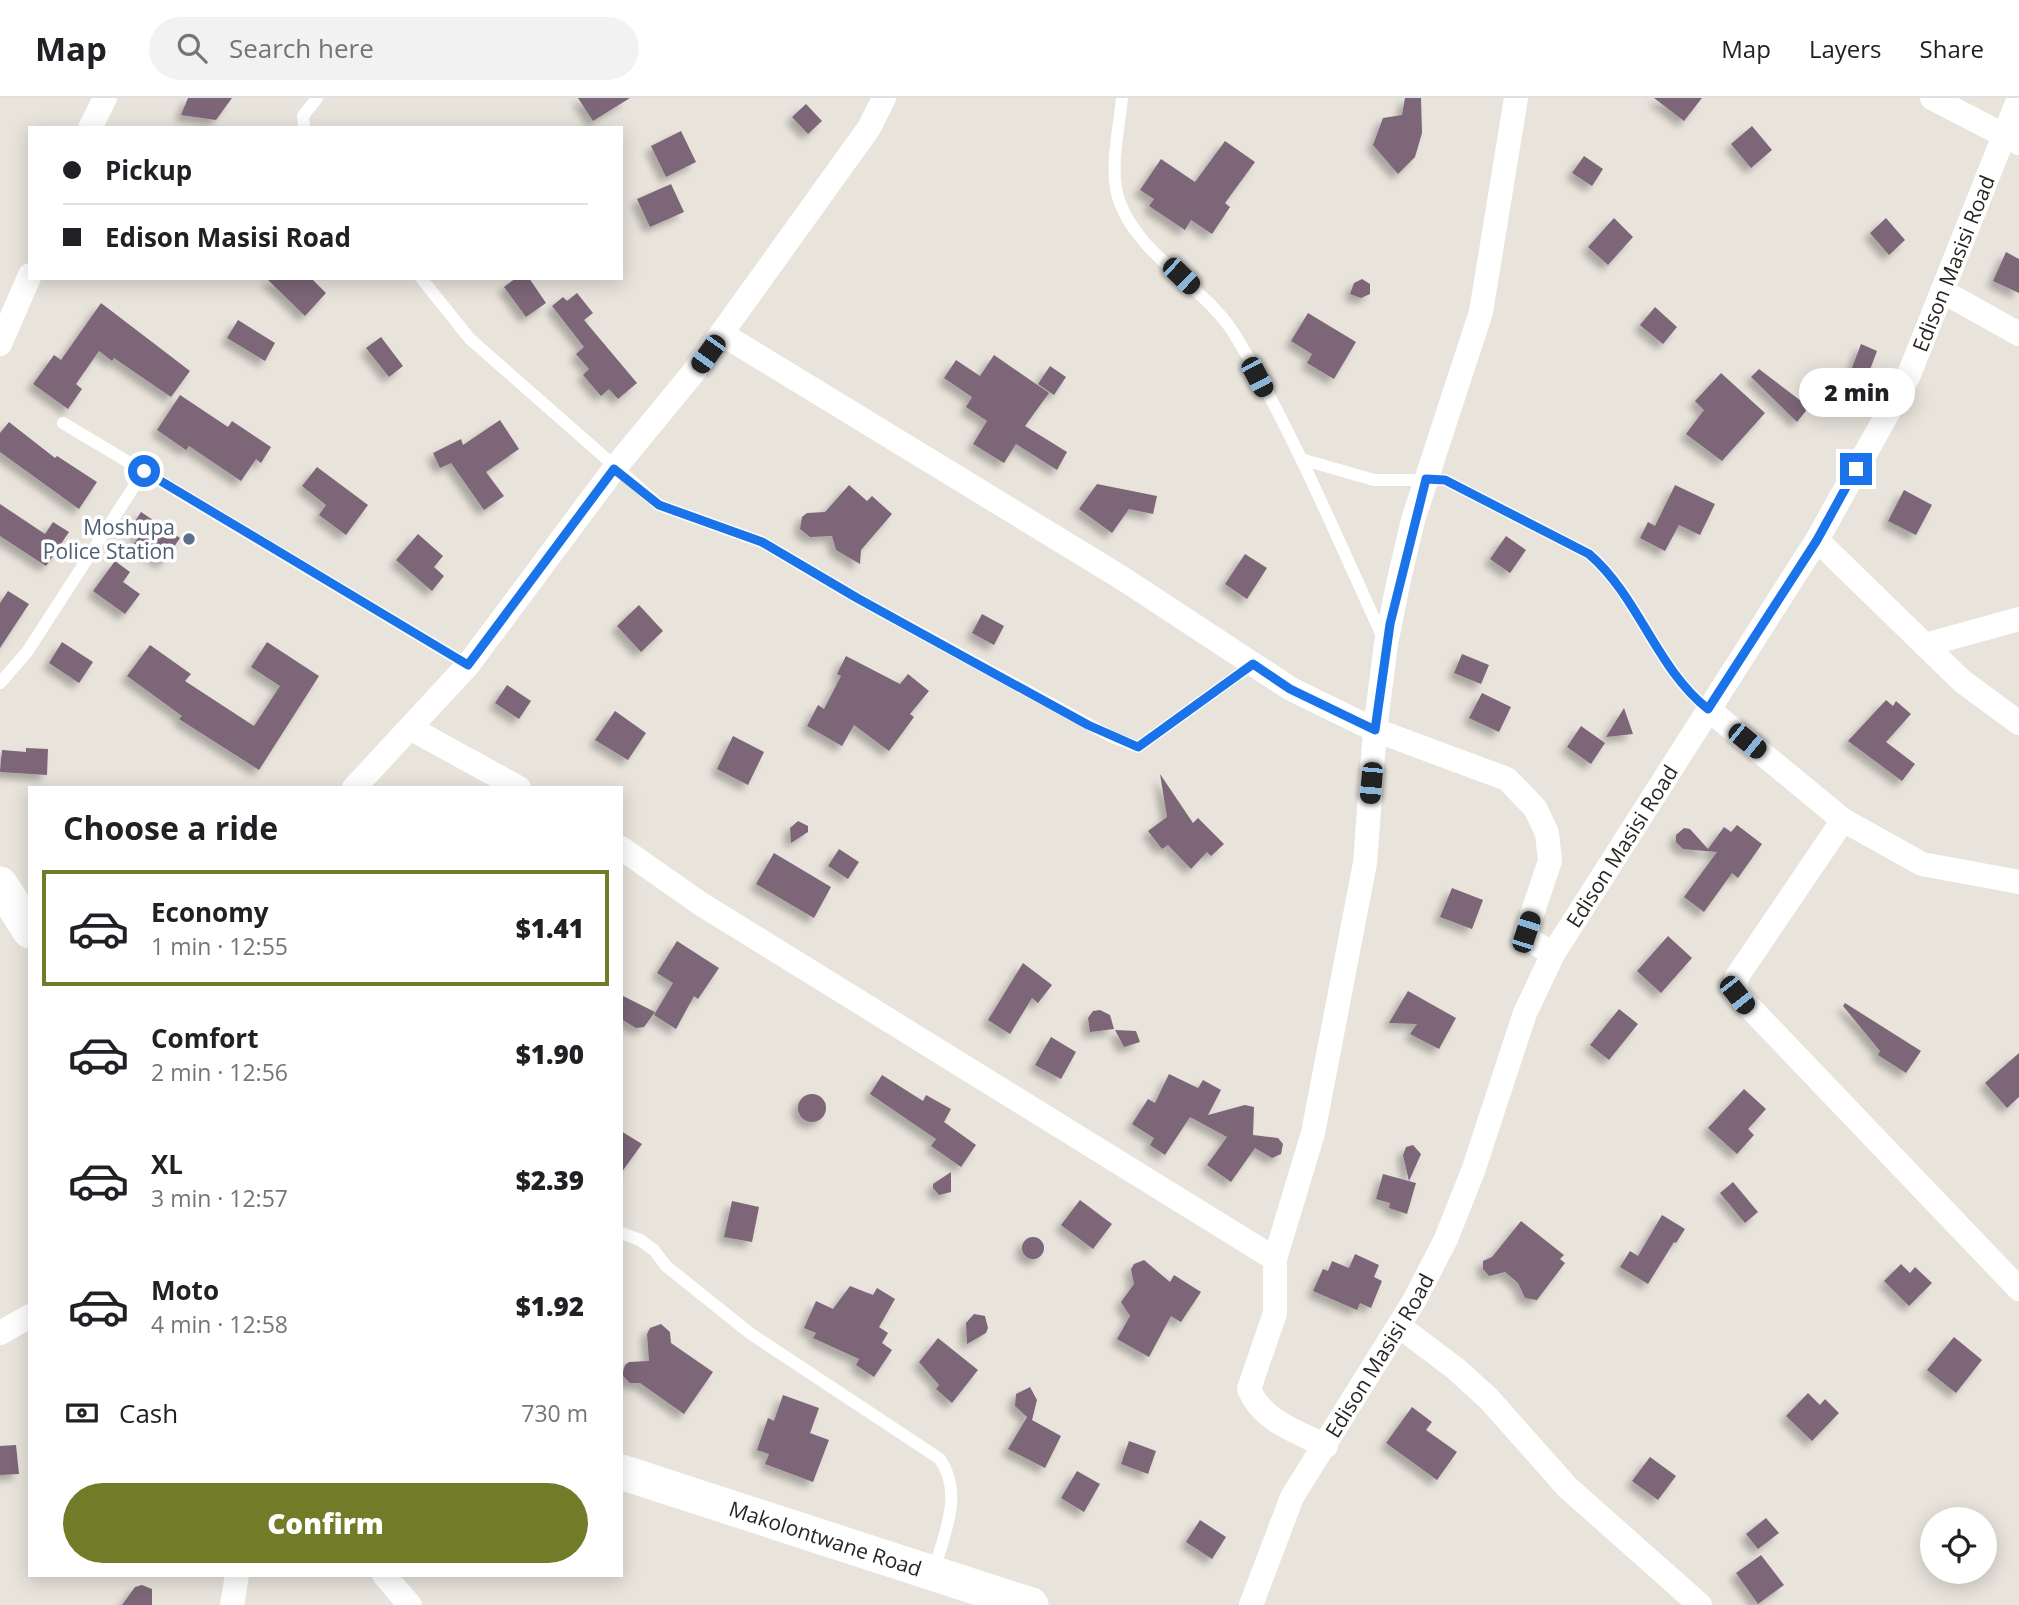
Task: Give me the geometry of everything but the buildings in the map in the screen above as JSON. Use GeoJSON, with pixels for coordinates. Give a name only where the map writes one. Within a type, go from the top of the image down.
{"type":"FeatureCollection","features":[{"type":"Feature","properties":{"kind":"main road"},"geometry":{"type":"LineString","coordinates":[[0,884],[27,919]]}},
{"type":"Feature","properties":{"kind":"main road","name":"Makolontwane Road"},"geometry":{"type":"LineString","coordinates":[[623,1473],[1031,1605]]}},
{"type":"Feature","properties":{"kind":"street"},"geometry":{"type":"LineString","coordinates":[[91,126],[105,98]]}},
{"type":"Feature","properties":{"kind":"street"},"geometry":{"type":"LineString","coordinates":[[356,786],[468,665],[614,469],[662,414],[869,128],[884,98]]}},
{"type":"Feature","properties":{"kind":"street"},"geometry":{"type":"LineString","coordinates":[[1326,1446],[1270,1418],[1256,1406],[1249,1389],[1275,1313],[1275,1259],[1313,1133],[1360,890],[1386,644],[1413,520],[1481,312],[1516,98]]}},
{"type":"Feature","properties":{"kind":"street"},"geometry":{"type":"LineString","coordinates":[[1932,98],[2011,140]]}},
{"type":"Feature","properties":{"kind":"street","name":"Edison Masisi Road"},"geometry":{"type":"LineString","coordinates":[[1251,1605],[1292,1497],[1399,1326],[1446,1239],[1473,1171],[1525,1013],[1553,954],[1817,540],[1908,377],[1941,291],[2011,140],[2019,98]]}},
{"type":"Feature","properties":{"kind":"street"},"geometry":{"type":"LineString","coordinates":[[0,344],[28,280]]}},
{"type":"Feature","properties":{"kind":"street"},"geometry":{"type":"LineString","coordinates":[[1941,291],[2019,334]]}},
{"type":"Feature","properties":{"kind":"street"},"geometry":{"type":"LineString","coordinates":[[722,334],[1111,571],[1290,689],[1375,730],[1507,779],[1535,808],[1547,833],[1550,860],[1526,932],[1532,941],[1553,954]]}},
{"type":"Feature","properties":{"kind":"street"},"geometry":{"type":"LineString","coordinates":[[1817,540],[1962,681],[2019,723]]}},
{"type":"Feature","properties":{"kind":"street"},"geometry":{"type":"LineString","coordinates":[[1925,645],[2019,619]]}},
{"type":"Feature","properties":{"kind":"street"},"geometry":{"type":"LineString","coordinates":[[1708,709],[1843,820],[1922,864],[2019,882]]}},
{"type":"Feature","properties":{"kind":"street"},"geometry":{"type":"LineString","coordinates":[[410,727],[515,786]]}},
{"type":"Feature","properties":{"kind":"street"},"geometry":{"type":"LineString","coordinates":[[1843,820],[1736,978],[1737,995],[2008,1266],[2019,1289]]}},
{"type":"Feature","properties":{"kind":"street"},"geometry":{"type":"LineString","coordinates":[[623,849],[701,904],[1275,1259]]}},
{"type":"Feature","properties":{"kind":"street"},"geometry":{"type":"LineString","coordinates":[[0,1333],[28,1317]]}},
{"type":"Feature","properties":{"kind":"street"},"geometry":{"type":"LineString","coordinates":[[1399,1326],[1465,1376],[1489,1399],[1567,1488],[1700,1605]]}},
{"type":"Feature","properties":{"kind":"street"},"geometry":{"type":"LineString","coordinates":[[232,1605],[237,1577]]}},
{"type":"Feature","properties":{"kind":"street"},"geometry":{"type":"LineString","coordinates":[[386,1577],[411,1605]]}},
{"type":"Feature","properties":{"kind":"lane"},"geometry":{"type":"LineString","coordinates":[[304,126],[303,116],[317,98]]}},
{"type":"Feature","properties":{"kind":"lane"},"geometry":{"type":"LineString","coordinates":[[1122,98],[1114,180],[1120,203],[1129,221],[1147,244],[1225,320],[1301,460],[1386,644]]}},
{"type":"Feature","properties":{"kind":"lane"},"geometry":{"type":"LineString","coordinates":[[423,280],[470,339],[614,469],[659,505],[762,542],[857,598],[1099,731],[1138,747],[1253,664]]}},
{"type":"Feature","properties":{"kind":"lane"},"geometry":{"type":"LineString","coordinates":[[63,423],[468,665]]}},
{"type":"Feature","properties":{"kind":"lane"},"geometry":{"type":"LineString","coordinates":[[1301,460],[1374,480],[1445,480],[1589,554],[1608,570],[1687,692],[1708,709]]}},
{"type":"Feature","properties":{"kind":"lane"},"geometry":{"type":"LineString","coordinates":[[0,683],[27,652],[144,471]]}},
{"type":"Feature","properties":{"kind":"lane"},"geometry":{"type":"LineString","coordinates":[[623,1234],[640,1240],[654,1250],[666,1266],[751,1334],[940,1459],[950,1474],[954,1494],[933,1574]]}},
{"type":"Feature","properties":{"kind":"place","name":"Moshupa Police Station"},"geometry":{"type":"Point","coordinates":[189,539]}},
{"type":"Feature","properties":{"kind":"route"},"geometry":{"type":"LineString","coordinates":[[144,471],[468,665],[614,469],[659,505],[762,542],[857,598],[1088,725],[1138,747],[1253,664],[1290,689],[1375,730],[1386,644],[1398,584],[1426,479],[1445,480],[1589,554],[1608,570],[1687,692],[1708,709],[1817,540],[1856,469]]}}]}
